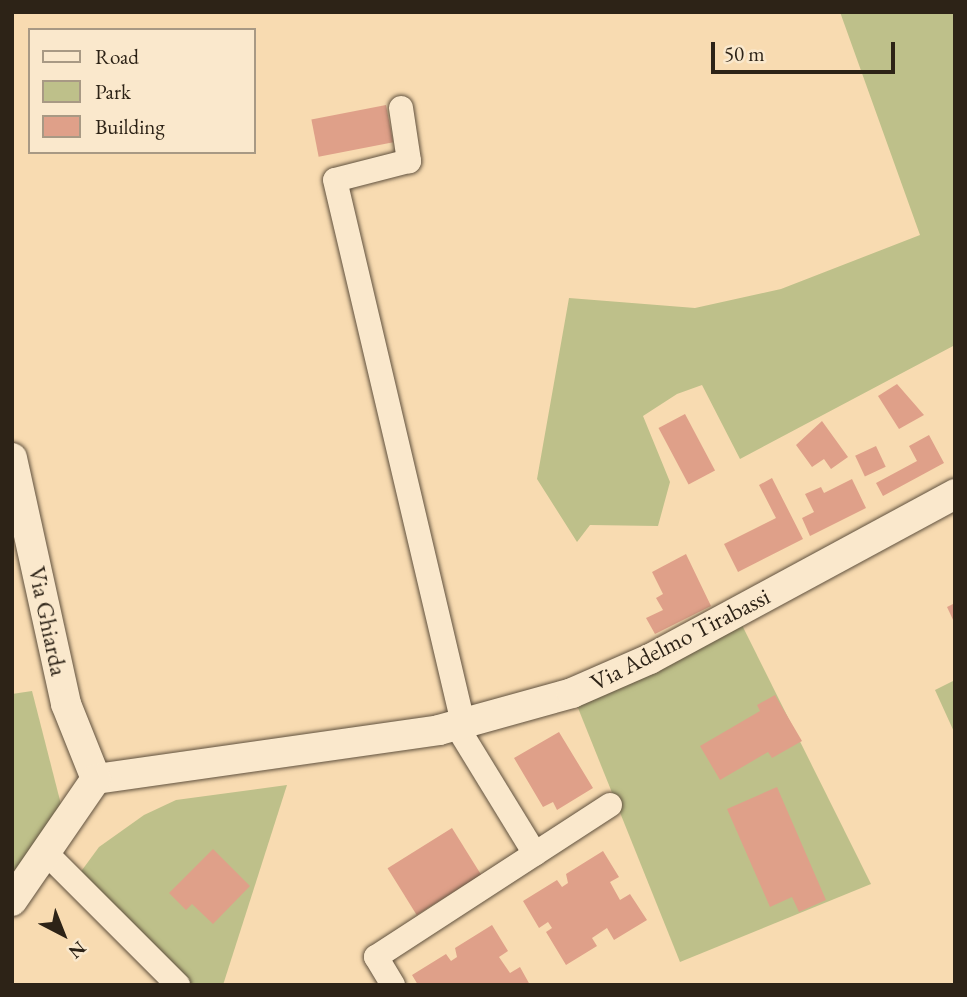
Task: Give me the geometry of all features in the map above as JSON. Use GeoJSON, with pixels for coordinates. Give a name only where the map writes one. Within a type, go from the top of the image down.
{"type":"FeatureCollection","features":[{"type":"Feature","properties":{"kind":"street"},"geometry":{"type":"LineString","coordinates":[[401,108],[409,160],[335,180],[460,724],[535,854]]}},
{"type":"Feature","properties":{"kind":"street","name":"Via Ghiarda"},"geometry":{"type":"LineString","coordinates":[[12,458],[66,704],[96,779]]}},
{"type":"Feature","properties":{"kind":"street","name":"Via Adelmo Tirabassi"},"geometry":{"type":"LineString","coordinates":[[96,779],[460,724],[572,692],[650,659],[955,494]]}},
{"type":"Feature","properties":{"kind":"street"},"geometry":{"type":"LineString","coordinates":[[12,901],[96,779]]}},
{"type":"Feature","properties":{"kind":"street"},"geometry":{"type":"LineString","coordinates":[[393,985],[376,957],[610,805]]}},
{"type":"Feature","properties":{"kind":"street"},"geometry":{"type":"LineString","coordinates":[[44,851],[178,985]]}},
{"type":"Feature","properties":{"kind":"green space"},"geometry":{"type":"Polygon","coordinates":[[[840,12],[955,12],[955,345],[740,459],[702,385],[677,394],[643,416],[670,482],[658,526],[590,525],[577,542],[537,479],[569,298],[695,308],[781,289],[920,235],[840,12]]]}},
{"type":"Feature","properties":{"kind":"green space"},"geometry":{"type":"Polygon","coordinates":[[[736,613],[871,884],[680,962],[572,693],[736,613]]]}},
{"type":"Feature","properties":{"kind":"green space"},"geometry":{"type":"Polygon","coordinates":[[[955,680],[955,734],[935,690],[955,680]]]}},
{"type":"Feature","properties":{"kind":"green space"},"geometry":{"type":"Polygon","coordinates":[[[32,691],[65,820],[12,901],[12,694],[32,691]]]}},
{"type":"Feature","properties":{"kind":"green space"},"geometry":{"type":"Polygon","coordinates":[[[287,785],[223,985],[178,985],[74,881],[99,847],[144,815],[176,800],[287,785]]]}},
{"type":"Feature","properties":{"kind":"building"},"geometry":{"type":"Polygon","coordinates":[[[386,105],[393,142],[319,157],[311,120],[386,105]]]}},
{"type":"Feature","properties":{"kind":"building"},"geometry":{"type":"Polygon","coordinates":[[[897,384],[924,415],[899,429],[878,396],[897,384]]]}},
{"type":"Feature","properties":{"kind":"building"},"geometry":{"type":"Polygon","coordinates":[[[685,414],[715,471],[689,485],[659,428],[685,414]]]}},
{"type":"Feature","properties":{"kind":"building"},"geometry":{"type":"Polygon","coordinates":[[[822,421],[848,457],[831,469],[824,459],[812,467],[796,445],[822,421]]]}},
{"type":"Feature","properties":{"kind":"building"},"geometry":{"type":"Polygon","coordinates":[[[929,435],[944,463],[883,496],[876,483],[917,461],[909,446],[929,435]]]}},
{"type":"Feature","properties":{"kind":"building"},"geometry":{"type":"Polygon","coordinates":[[[876,446],[886,467],[865,477],[855,456],[876,446]]]}},
{"type":"Feature","properties":{"kind":"building"},"geometry":{"type":"Polygon","coordinates":[[[772,478],[803,539],[738,572],[724,544],[776,518],[759,485],[772,478]]]}},
{"type":"Feature","properties":{"kind":"building"},"geometry":{"type":"Polygon","coordinates":[[[852,479],[866,508],[810,536],[802,518],[814,512],[805,494],[821,487],[824,493],[852,479]]]}},
{"type":"Feature","properties":{"kind":"building"},"geometry":{"type":"Polygon","coordinates":[[[686,554],[711,606],[655,634],[646,618],[663,610],[656,598],[663,594],[652,572],[686,554]]]}},
{"type":"Feature","properties":{"kind":"building"},"geometry":{"type":"Polygon","coordinates":[[[955,603],[955,624],[947,607],[955,603]]]}},
{"type":"Feature","properties":{"kind":"building"},"geometry":{"type":"Polygon","coordinates":[[[775,695],[802,741],[772,758],[768,752],[720,780],[700,746],[760,711],[757,705],[775,695]]]}},
{"type":"Feature","properties":{"kind":"building"},"geometry":{"type":"Polygon","coordinates":[[[559,732],[593,788],[557,810],[553,802],[543,807],[514,758],[559,732]]]}},
{"type":"Feature","properties":{"kind":"building"},"geometry":{"type":"Polygon","coordinates":[[[777,787],[826,900],[799,912],[792,897],[770,907],[727,809],[777,787]]]}},
{"type":"Feature","properties":{"kind":"building"},"geometry":{"type":"Polygon","coordinates":[[[452,828],[481,875],[417,915],[388,868],[452,828]]]}},
{"type":"Feature","properties":{"kind":"building"},"geometry":{"type":"Polygon","coordinates":[[[213,849],[250,886],[213,924],[192,904],[186,910],[169,893],[213,849]]]}},
{"type":"Feature","properties":{"kind":"building"},"geometry":{"type":"Polygon","coordinates":[[[603,851],[619,877],[610,882],[620,900],[630,894],[647,920],[614,940],[607,928],[592,938],[597,946],[566,965],[546,932],[552,928],[548,922],[539,928],[523,901],[557,880],[562,887],[568,883],[566,874],[603,851]]]}},
{"type":"Feature","properties":{"kind":"building"},"geometry":{"type":"Polygon","coordinates":[[[492,925],[508,951],[499,957],[510,973],[520,967],[530,985],[418,985],[412,975],[446,954],[451,961],[457,957],[455,948],[492,925]]]}}]}
